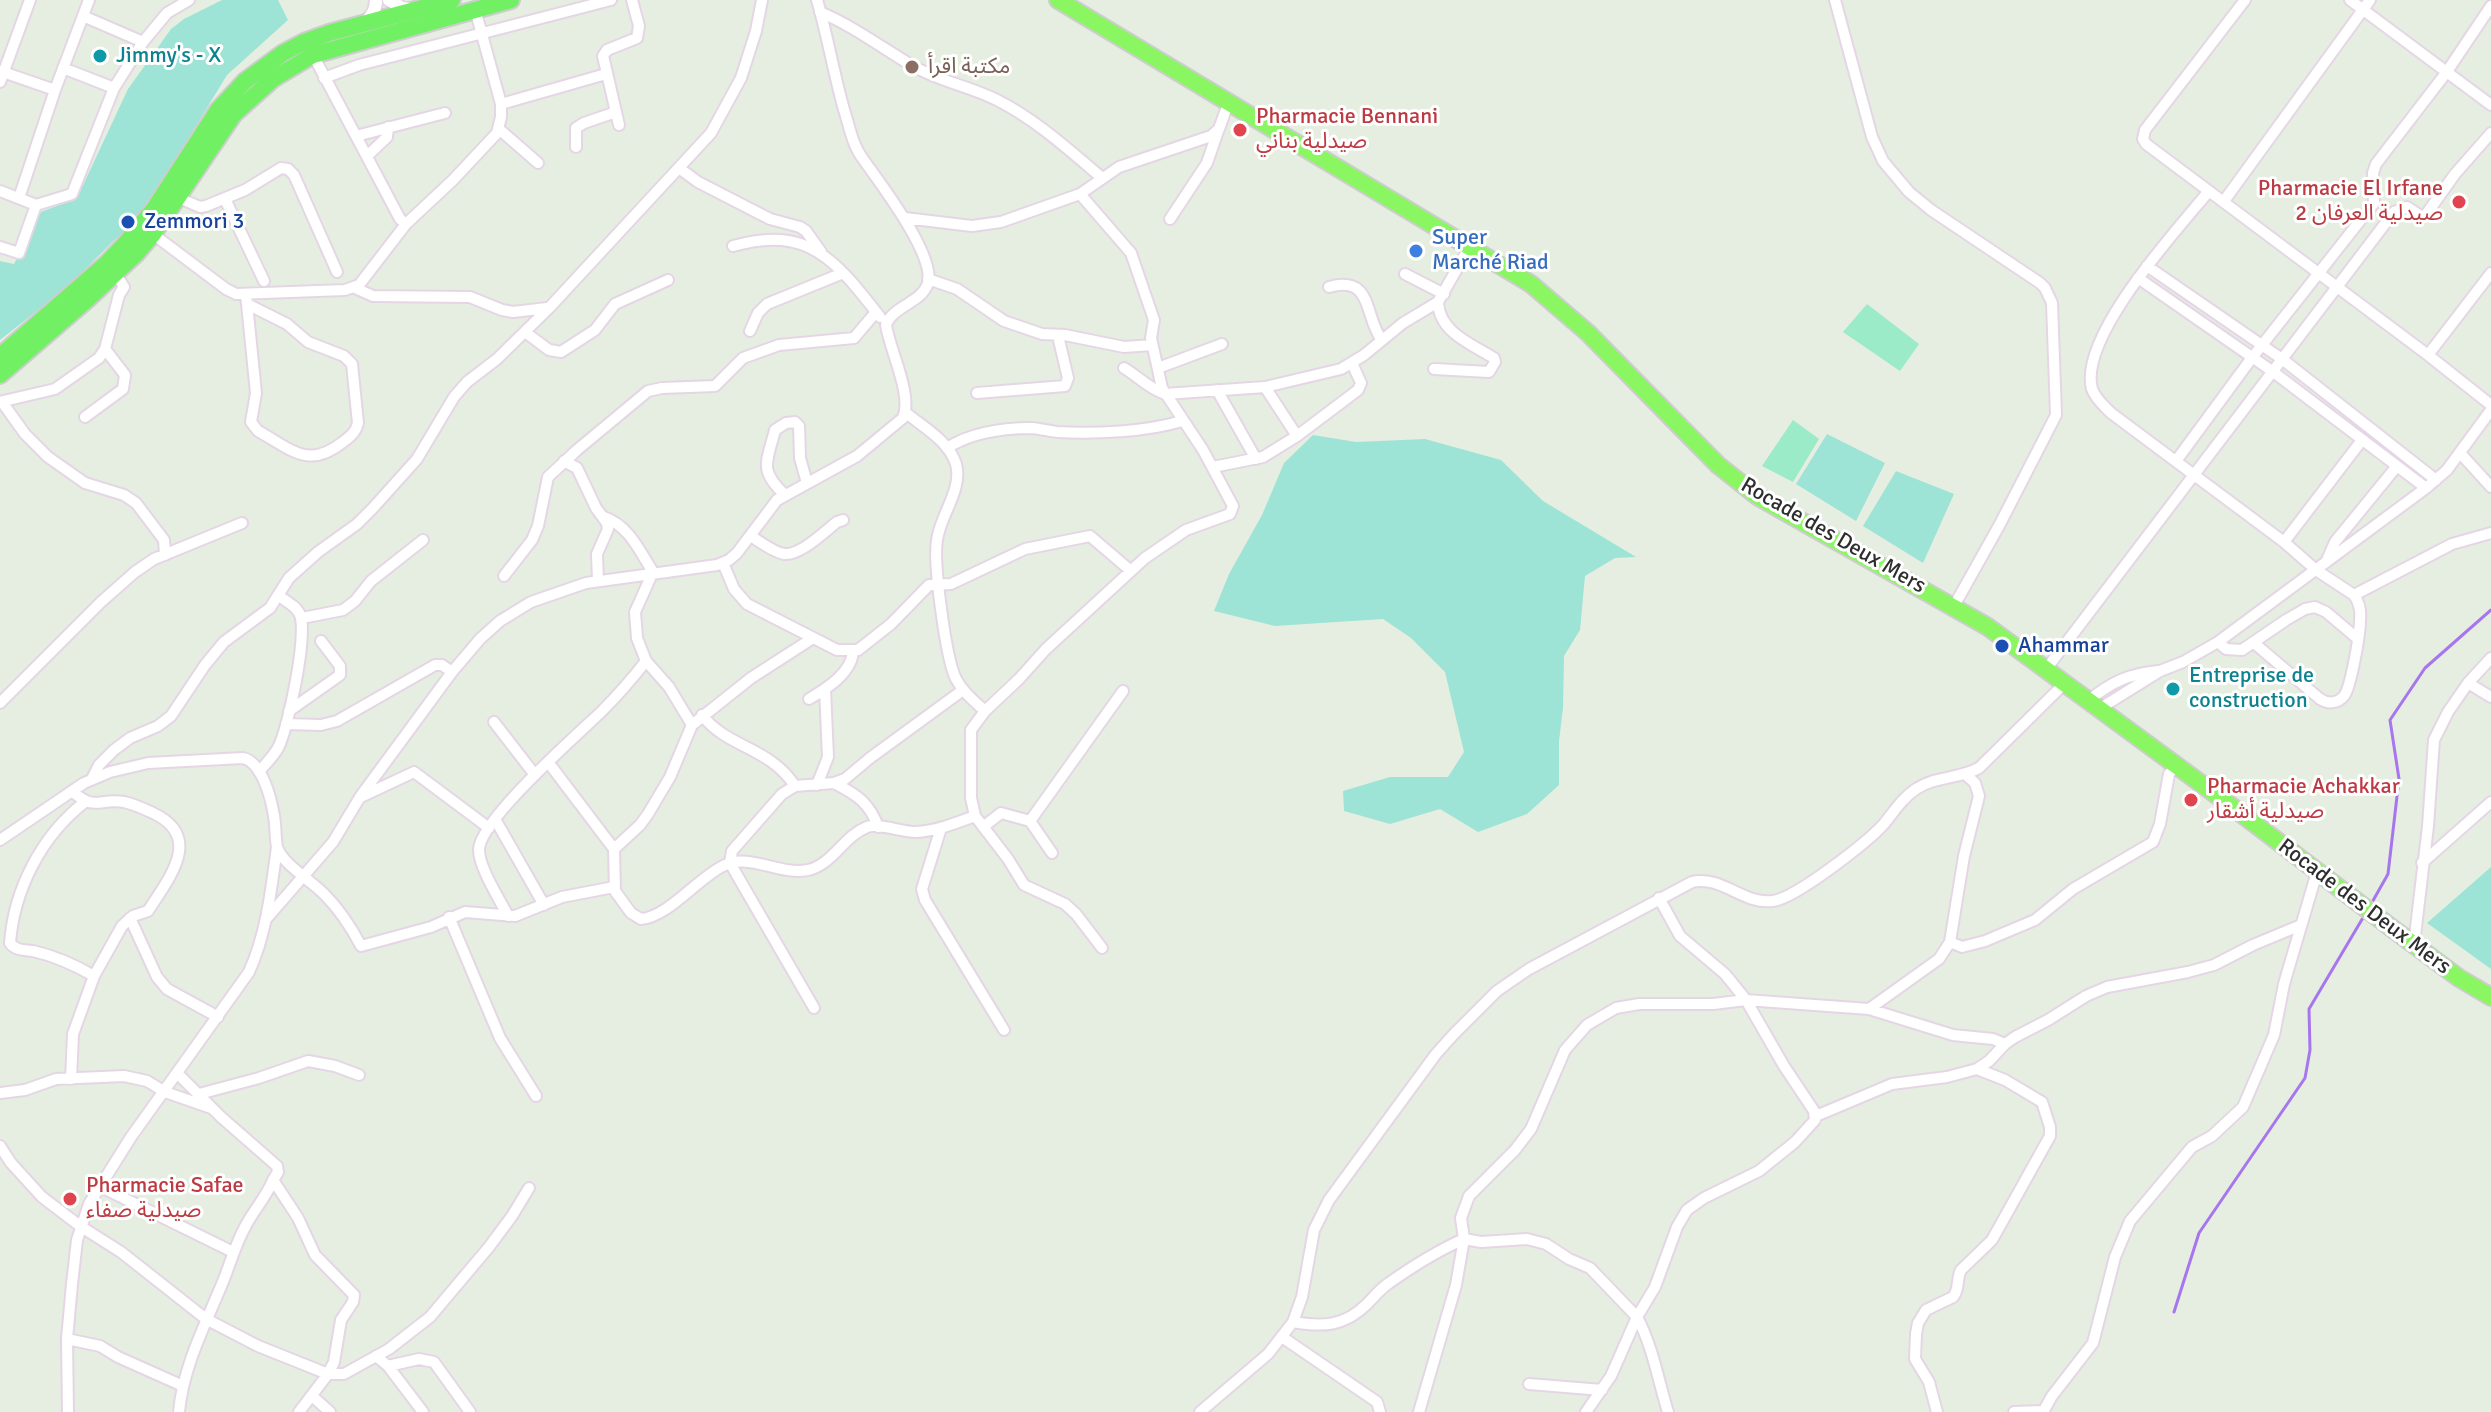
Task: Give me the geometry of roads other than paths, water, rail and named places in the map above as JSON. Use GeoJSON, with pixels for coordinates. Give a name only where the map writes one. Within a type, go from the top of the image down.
{"type":"FeatureCollection","features":[{"type":"Feature","properties":{"kind":"highway","name":"Rocade des Deux Mers"},"geometry":{"type":"LineString","coordinates":[[1058,0],[1517,274],[1566,312],[1718,465],[1757,496],[1988,627],[2066,682],[2459,978],[2491,997]]}},
{"type":"Feature","properties":{"kind":"main road"},"geometry":{"type":"LineString","coordinates":[[0,356],[124,245],[154,209],[218,110],[245,81],[283,53],[304,42],[452,0]]}},
{"type":"Feature","properties":{"kind":"main road"},"geometry":{"type":"LineString","coordinates":[[0,375],[116,274],[153,234],[234,114],[273,79],[313,55],[511,0]]}},
{"type":"Feature","properties":{"kind":"street"},"geometry":{"type":"LineString","coordinates":[[30,0],[1,75],[55,90]]}},
{"type":"Feature","properties":{"kind":"street"},"geometry":{"type":"LineString","coordinates":[[19,198],[89,0]]}},
{"type":"Feature","properties":{"kind":"street"},"geometry":{"type":"LineString","coordinates":[[0,191],[36,205],[68,196],[75,190],[114,88],[143,42],[167,13],[189,0]]}},
{"type":"Feature","properties":{"kind":"street"},"geometry":{"type":"LineString","coordinates":[[361,25],[371,17],[376,0]]}},
{"type":"Feature","properties":{"kind":"street"},"geometry":{"type":"LineString","coordinates":[[389,0],[402,8],[414,10]]}},
{"type":"Feature","properties":{"kind":"street"},"geometry":{"type":"LineString","coordinates":[[324,78],[359,65],[611,0]]}},
{"type":"Feature","properties":{"kind":"street"},"geometry":{"type":"LineString","coordinates":[[619,125],[603,58],[605,52],[634,40],[639,34],[632,0]]}},
{"type":"Feature","properties":{"kind":"street"},"geometry":{"type":"LineString","coordinates":[[92,779],[99,765],[114,750],[171,716],[214,652],[233,633],[270,608],[289,578],[373,508],[417,459],[454,397],[467,382],[497,359],[549,308],[711,133],[732,96],[749,56],[762,0]]}},
{"type":"Feature","properties":{"kind":"street"},"geometry":{"type":"LineString","coordinates":[[817,0],[834,77],[856,149],[905,218],[921,253],[928,279],[926,288],[892,315],[886,325]]}},
{"type":"Feature","properties":{"kind":"street"},"geometry":{"type":"LineString","coordinates":[[1835,0],[1872,137],[1883,161],[1909,192],[1931,210],[2040,283],[2052,303],[2056,415],[1954,606]]}},
{"type":"Feature","properties":{"kind":"street"},"geometry":{"type":"LineString","coordinates":[[2094,704],[2112,683],[2133,675],[2160,671],[2218,642],[2426,488],[2461,454],[2491,407],[2428,355],[2146,144],[2143,135],[2245,0]]}},
{"type":"Feature","properties":{"kind":"street"},"geometry":{"type":"LineString","coordinates":[[2350,0],[2367,5],[2446,73],[2491,105]]}},
{"type":"Feature","properties":{"kind":"street"},"geometry":{"type":"LineString","coordinates":[[2224,201],[2367,5]]}},
{"type":"Feature","properties":{"kind":"street"},"geometry":{"type":"LineString","coordinates":[[2176,461],[2251,359],[2374,203],[2373,173],[2376,164],[2446,73],[2491,6]]}},
{"type":"Feature","properties":{"kind":"street"},"geometry":{"type":"LineString","coordinates":[[246,299],[355,288],[406,224],[453,180],[499,129],[501,104],[475,9]]}},
{"type":"Feature","properties":{"kind":"street"},"geometry":{"type":"LineString","coordinates":[[820,12],[843,22],[911,65],[1010,107],[1101,177]]}},
{"type":"Feature","properties":{"kind":"street"},"geometry":{"type":"LineString","coordinates":[[83,16],[143,42]]}},
{"type":"Feature","properties":{"kind":"street"},"geometry":{"type":"LineString","coordinates":[[313,55],[400,219],[406,224]]}},
{"type":"Feature","properties":{"kind":"street"},"geometry":{"type":"LineString","coordinates":[[63,68],[114,88]]}},
{"type":"Feature","properties":{"kind":"street"},"geometry":{"type":"LineString","coordinates":[[501,104],[606,74]]}},
{"type":"Feature","properties":{"kind":"street"},"geometry":{"type":"LineString","coordinates":[[1170,219],[1207,163],[1229,101]]}},
{"type":"Feature","properties":{"kind":"street"},"geometry":{"type":"LineString","coordinates":[[576,147],[574,131],[579,125],[616,112]]}},
{"type":"Feature","properties":{"kind":"street"},"geometry":{"type":"LineString","coordinates":[[356,136],[445,113]]}},
{"type":"Feature","properties":{"kind":"street"},"geometry":{"type":"LineString","coordinates":[[367,156],[387,137],[388,127]]}},
{"type":"Feature","properties":{"kind":"street"},"geometry":{"type":"LineString","coordinates":[[499,129],[538,163]]}},
{"type":"Feature","properties":{"kind":"street"},"geometry":{"type":"LineString","coordinates":[[905,218],[985,225],[1042,209],[1080,194],[1101,177],[1127,163],[1204,140],[1219,129]]}},
{"type":"Feature","properties":{"kind":"street"},"geometry":{"type":"LineString","coordinates":[[2047,668],[2394,212],[2407,207],[2425,216],[2455,174],[2491,133]]}},
{"type":"Feature","properties":{"kind":"street"},"geometry":{"type":"LineString","coordinates":[[179,198],[200,207],[225,199],[281,168],[291,170],[337,272]]}},
{"type":"Feature","properties":{"kind":"street"},"geometry":{"type":"LineString","coordinates":[[267,918],[333,842],[360,797],[452,672],[480,639],[513,612],[544,597],[598,581],[723,563],[737,553],[772,505],[857,456],[900,422],[905,412],[902,386],[886,325],[854,284],[800,227],[770,219],[698,182],[679,168]]}},
{"type":"Feature","properties":{"kind":"street"},"geometry":{"type":"LineString","coordinates":[[2209,191],[2147,266],[2113,316],[2094,360],[2092,389],[2111,413],[2284,542],[2316,570],[2354,595],[2361,618],[2358,639],[2346,694],[2335,702],[2327,703],[2314,695],[2254,643]]}},
{"type":"Feature","properties":{"kind":"street"},"geometry":{"type":"LineString","coordinates":[[1080,194],[1131,253],[1136,263],[1154,320],[1152,345],[1165,394],[1232,502],[1232,512],[1175,536],[1131,571],[1046,649],[985,711],[970,736],[971,798],[975,816],[1024,885],[1065,904],[1102,948]]}},
{"type":"Feature","properties":{"kind":"street"},"geometry":{"type":"LineString","coordinates":[[225,199],[264,281]]}},
{"type":"Feature","properties":{"kind":"street"},"geometry":{"type":"LineString","coordinates":[[0,247],[19,253],[36,205]]}},
{"type":"Feature","properties":{"kind":"street"},"geometry":{"type":"LineString","coordinates":[[153,234],[226,289],[246,299],[287,324],[308,342],[344,356],[352,364],[356,430],[332,451],[320,457],[307,456],[253,426],[256,393],[246,299]]}},
{"type":"Feature","properties":{"kind":"street"},"geometry":{"type":"LineString","coordinates":[[733,246],[778,239],[821,252]]}},
{"type":"Feature","properties":{"kind":"street"},"geometry":{"type":"LineString","coordinates":[[1434,369],[1489,372],[1495,362],[1494,358],[1443,324],[1438,313],[1441,298],[1470,246]]}},
{"type":"Feature","properties":{"kind":"street"},"geometry":{"type":"LineString","coordinates":[[2147,266],[2282,359],[2436,480]]}},
{"type":"Feature","properties":{"kind":"street"},"geometry":{"type":"LineString","coordinates":[[750,331],[758,313],[767,304],[843,273]]}},
{"type":"Feature","properties":{"kind":"street"},"geometry":{"type":"LineString","coordinates":[[2428,355],[2491,273]]}},
{"type":"Feature","properties":{"kind":"street"},"geometry":{"type":"LineString","coordinates":[[116,274],[124,287],[119,295],[105,349],[99,358],[55,389],[1,402],[25,434],[48,457],[85,483],[124,495],[136,503],[164,540],[165,555]]}},
{"type":"Feature","properties":{"kind":"street"},"geometry":{"type":"LineString","coordinates":[[1405,274],[1441,298]]}},
{"type":"Feature","properties":{"kind":"street"},"geometry":{"type":"LineString","coordinates":[[2138,278],[2272,371],[2426,488]]}},
{"type":"Feature","properties":{"kind":"street"},"geometry":{"type":"LineString","coordinates":[[928,279],[957,289],[1004,321],[1042,334],[1065,335],[1124,347],[1152,345]]}},
{"type":"Feature","properties":{"kind":"street"},"geometry":{"type":"LineString","coordinates":[[525,332],[549,350],[561,352],[595,330],[615,304],[668,280]]}},
{"type":"Feature","properties":{"kind":"street"},"geometry":{"type":"LineString","coordinates":[[1329,287],[1341,284],[1355,287],[1363,294],[1375,331],[1381,339]]}},
{"type":"Feature","properties":{"kind":"street"},"geometry":{"type":"LineString","coordinates":[[355,288],[373,296],[470,297],[513,312],[549,308]]}},
{"type":"Feature","properties":{"kind":"street"},"geometry":{"type":"LineString","coordinates":[[1124,368],[1150,389],[1165,394],[1265,387],[1333,372],[1352,363],[1441,298]]}},
{"type":"Feature","properties":{"kind":"street"},"geometry":{"type":"LineString","coordinates":[[504,576],[532,540],[548,477],[648,391],[715,386],[743,358],[779,345],[854,338],[876,312]]}},
{"type":"Feature","properties":{"kind":"street"},"geometry":{"type":"LineString","coordinates":[[977,393],[1065,386],[1068,378],[1058,336]]}},
{"type":"Feature","properties":{"kind":"street"},"geometry":{"type":"LineString","coordinates":[[1158,368],[1222,344]]}},
{"type":"Feature","properties":{"kind":"street"},"geometry":{"type":"LineString","coordinates":[[85,417],[123,389],[125,375],[105,349]]}},
{"type":"Feature","properties":{"kind":"street"},"geometry":{"type":"LineString","coordinates":[[1213,467],[1256,459],[1297,436],[1358,390],[1361,383],[1352,363]]}},
{"type":"Feature","properties":{"kind":"street"},"geometry":{"type":"LineString","coordinates":[[1265,387],[1297,436]]}},
{"type":"Feature","properties":{"kind":"street"},"geometry":{"type":"LineString","coordinates":[[1217,390],[1256,459]]}},
{"type":"Feature","properties":{"kind":"street"},"geometry":{"type":"LineString","coordinates":[[905,412],[934,434],[956,464],[957,478],[937,539],[939,585],[952,668],[963,690],[985,711]]}},
{"type":"Feature","properties":{"kind":"street"},"geometry":{"type":"LineString","coordinates":[[947,448],[986,432],[1033,428],[1055,432],[1098,432],[1182,421]]}},
{"type":"Feature","properties":{"kind":"street"},"geometry":{"type":"LineString","coordinates":[[785,495],[768,479],[766,466],[775,430],[786,423],[795,422],[799,426],[800,458],[807,483]]}},
{"type":"Feature","properties":{"kind":"street"},"geometry":{"type":"LineString","coordinates":[[2284,542],[2362,440]]}},
{"type":"Feature","properties":{"kind":"street"},"geometry":{"type":"LineString","coordinates":[[2461,454],[2491,487]]}},
{"type":"Feature","properties":{"kind":"street"},"geometry":{"type":"LineString","coordinates":[[564,461],[577,468],[608,529],[597,554],[598,581]]}},
{"type":"Feature","properties":{"kind":"street"},"geometry":{"type":"LineString","coordinates":[[2327,560],[2335,542],[2397,466]]}},
{"type":"Feature","properties":{"kind":"street"},"geometry":{"type":"LineString","coordinates":[[604,517],[617,522],[629,534],[653,572]]}},
{"type":"Feature","properties":{"kind":"street"},"geometry":{"type":"LineString","coordinates":[[751,536],[787,555],[797,553],[843,520]]}},
{"type":"Feature","properties":{"kind":"street"},"geometry":{"type":"LineString","coordinates":[[0,703],[135,572],[165,555],[242,523]]}},
{"type":"Feature","properties":{"kind":"street"},"geometry":{"type":"LineString","coordinates":[[2354,595],[2452,544],[2491,533]]}},
{"type":"Feature","properties":{"kind":"street"},"geometry":{"type":"LineString","coordinates":[[723,563],[734,589],[747,604],[837,650],[853,651],[874,639],[929,585],[951,584],[1025,549],[1084,535],[1094,537],[1131,571]]}},
{"type":"Feature","properties":{"kind":"street"},"geometry":{"type":"LineString","coordinates":[[302,618],[343,610],[371,581],[423,540]]}},
{"type":"Feature","properties":{"kind":"street"},"geometry":{"type":"LineString","coordinates":[[653,572],[635,612],[637,638],[646,661],[669,687],[692,725]]}},
{"type":"Feature","properties":{"kind":"street"},"geometry":{"type":"LineString","coordinates":[[259,772],[277,749],[297,674],[302,618],[298,610],[278,595]]}},
{"type":"Feature","properties":{"kind":"street"},"geometry":{"type":"LineString","coordinates":[[2218,642],[2226,649],[2242,650],[2286,620],[2315,607],[2326,612],[2358,639]]}},
{"type":"Feature","properties":{"kind":"street"},"geometry":{"type":"LineString","coordinates":[[614,849],[648,814],[670,777],[692,725],[769,664],[813,638]]}},
{"type":"Feature","properties":{"kind":"street"},"geometry":{"type":"LineString","coordinates":[[289,711],[340,675],[340,666],[321,641]]}},
{"type":"Feature","properties":{"kind":"street"},"geometry":{"type":"LineString","coordinates":[[809,699],[847,668],[853,660],[853,651]]}},
{"type":"Feature","properties":{"kind":"street"},"geometry":{"type":"LineString","coordinates":[[2414,944],[2428,826],[2434,740],[2468,683],[2491,658]]}},
{"type":"Feature","properties":{"kind":"street"},"geometry":{"type":"LineString","coordinates":[[508,916],[479,853],[481,839],[535,775],[623,689],[646,661]]}},
{"type":"Feature","properties":{"kind":"street"},"geometry":{"type":"LineString","coordinates":[[286,724],[321,725],[337,721],[430,667],[442,665],[452,672]]}},
{"type":"Feature","properties":{"kind":"street"},"geometry":{"type":"LineString","coordinates":[[1200,1412],[1268,1354],[1293,1322],[1302,1297],[1319,1217],[1340,1184],[1436,1054],[1511,981],[1692,882],[1706,880],[1758,900],[1783,899],[1863,843],[1883,825],[1900,801],[1915,790],[1938,779],[1972,772],[1986,762],[2066,682]]}},
{"type":"Feature","properties":{"kind":"street"},"geometry":{"type":"LineString","coordinates":[[2468,683],[2491,697]]}},
{"type":"Feature","properties":{"kind":"street"},"geometry":{"type":"LineString","coordinates":[[817,785],[828,757],[825,689]]}},
{"type":"Feature","properties":{"kind":"street"},"geometry":{"type":"LineString","coordinates":[[814,1008],[730,863],[732,851],[782,794],[795,786],[834,783],[845,779],[963,690]]}},
{"type":"Feature","properties":{"kind":"street"},"geometry":{"type":"LineString","coordinates":[[1030,821],[1123,691]]}},
{"type":"Feature","properties":{"kind":"street"},"geometry":{"type":"LineString","coordinates":[[702,715],[721,734],[762,754],[787,774],[795,786]]}},
{"type":"Feature","properties":{"kind":"street"},"geometry":{"type":"LineString","coordinates":[[494,722],[535,775]]}},
{"type":"Feature","properties":{"kind":"street"},"geometry":{"type":"LineString","coordinates":[[0,840],[72,791],[110,772],[148,763],[237,758],[251,761],[259,772],[272,808],[277,847],[267,918],[259,950],[249,972],[131,1137],[99,1186],[80,1226],[67,1339],[68,1412]]}},
{"type":"Feature","properties":{"kind":"street"},"geometry":{"type":"LineString","coordinates":[[548,762],[614,849],[615,891],[631,913],[645,919],[730,863],[750,862],[808,870],[826,860],[863,829],[878,827],[917,832],[941,828],[975,816]]}},
{"type":"Feature","properties":{"kind":"street"},"geometry":{"type":"LineString","coordinates":[[1950,942],[1962,947],[2035,920],[2073,889],[2153,842],[2160,824],[2169,774],[2176,766]]}},
{"type":"Feature","properties":{"kind":"street"},"geometry":{"type":"LineString","coordinates":[[360,797],[414,772],[492,823],[544,905]]}},
{"type":"Feature","properties":{"kind":"street"},"geometry":{"type":"LineString","coordinates":[[1869,1009],[1939,959],[1950,942],[1964,856],[1979,796],[1975,783],[1965,774]]}},
{"type":"Feature","properties":{"kind":"street"},"geometry":{"type":"LineString","coordinates":[[834,783],[866,803],[878,827]]}},
{"type":"Feature","properties":{"kind":"street"},"geometry":{"type":"LineString","coordinates":[[72,791],[85,802]]}},
{"type":"Feature","properties":{"kind":"street"},"geometry":{"type":"LineString","coordinates":[[71,1079],[73,1034],[94,976],[122,926],[130,918],[145,914],[156,899],[178,859],[181,846],[178,834],[158,816],[132,804],[116,801],[85,802],[65,820],[46,844],[30,869],[16,907],[10,943],[14,948],[67,962],[94,976]]}},
{"type":"Feature","properties":{"kind":"street"},"geometry":{"type":"LineString","coordinates":[[2422,863],[2491,802]]}},
{"type":"Feature","properties":{"kind":"street"},"geometry":{"type":"LineString","coordinates":[[983,827],[1001,813],[1030,821],[1052,853]]}},
{"type":"Feature","properties":{"kind":"street"},"geometry":{"type":"LineString","coordinates":[[941,828],[922,889],[925,900],[1004,1030]]}},
{"type":"Feature","properties":{"kind":"street"},"geometry":{"type":"LineString","coordinates":[[277,847],[285,861],[305,875],[337,908],[361,946],[431,927],[449,917],[472,911],[508,916],[525,914],[562,897],[614,887]]}},
{"type":"Feature","properties":{"kind":"street"},"geometry":{"type":"LineString","coordinates":[[2014,1412],[2043,1411],[2093,1343],[2115,1257],[2130,1221],[2192,1147],[2212,1136],[2243,1107],[2274,1035],[2284,984],[2317,872]]}},
{"type":"Feature","properties":{"kind":"street"},"geometry":{"type":"LineString","coordinates":[[1586,1412],[1621,1357],[1687,1210],[1704,1198],[1759,1171],[1805,1133],[1816,1116],[1746,1000],[1725,974],[1680,936],[1659,898]]}},
{"type":"Feature","properties":{"kind":"street"},"geometry":{"type":"LineString","coordinates":[[449,917],[500,1038],[536,1096]]}},
{"type":"Feature","properties":{"kind":"street"},"geometry":{"type":"LineString","coordinates":[[130,918],[157,977],[167,989],[218,1017]]}},
{"type":"Feature","properties":{"kind":"street"},"geometry":{"type":"LineString","coordinates":[[1816,1116],[1892,1084],[1947,1077],[1977,1069],[1997,1055],[2005,1044],[2067,1006],[2107,987],[2214,965],[2301,925]]}},
{"type":"Feature","properties":{"kind":"street"},"geometry":{"type":"LineString","coordinates":[[1419,1412],[1456,1285],[1464,1239],[1461,1218],[1469,1196],[1515,1150],[1531,1129],[1565,1050],[1575,1035],[1603,1014],[1628,1005],[1713,1004],[1746,1000],[1869,1009],[1953,1035],[1993,1039],[2005,1044]]}},
{"type":"Feature","properties":{"kind":"street"},"geometry":{"type":"LineString","coordinates":[[199,1094],[308,1061],[359,1075]]}},
{"type":"Feature","properties":{"kind":"street"},"geometry":{"type":"LineString","coordinates":[[1937,1412],[1929,1382],[1915,1359],[1918,1323],[1926,1310],[1956,1294],[1957,1276],[1992,1240],[2050,1136],[2042,1102],[2005,1080],[1977,1069]]}},
{"type":"Feature","properties":{"kind":"street"},"geometry":{"type":"LineString","coordinates":[[177,1073],[277,1166],[278,1172],[243,1229],[233,1252],[183,1386],[179,1412]]}},
{"type":"Feature","properties":{"kind":"street"},"geometry":{"type":"LineString","coordinates":[[0,1093],[25,1090],[56,1079],[136,1078],[213,1109]]}},
{"type":"Feature","properties":{"kind":"street"},"geometry":{"type":"LineString","coordinates":[[0,1146],[42,1197],[121,1252],[206,1319],[258,1346],[328,1374],[344,1374],[399,1342],[430,1317],[489,1247],[529,1188]]}},
{"type":"Feature","properties":{"kind":"street"},"geometry":{"type":"LineString","coordinates":[[273,1180],[298,1218],[315,1255],[354,1295],[341,1320],[334,1362],[299,1412]]}},
{"type":"Feature","properties":{"kind":"street"},"geometry":{"type":"LineString","coordinates":[[99,1186],[233,1252]]}},
{"type":"Feature","properties":{"kind":"street"},"geometry":{"type":"LineString","coordinates":[[1293,1322],[1320,1326],[1345,1321],[1387,1284],[1440,1250],[1464,1239],[1481,1242],[1527,1239],[1546,1244],[1590,1268],[1637,1317],[1654,1356],[1668,1412]]}},
{"type":"Feature","properties":{"kind":"street"},"geometry":{"type":"LineString","coordinates":[[1282,1337],[1377,1402],[1380,1412]]}},
{"type":"Feature","properties":{"kind":"street"},"geometry":{"type":"LineString","coordinates":[[67,1339],[100,1346],[183,1386]]}},
{"type":"Feature","properties":{"kind":"street"},"geometry":{"type":"LineString","coordinates":[[376,1356],[388,1366],[423,1412]]}},
{"type":"Feature","properties":{"kind":"street"},"geometry":{"type":"LineString","coordinates":[[388,1366],[419,1359],[434,1362],[470,1412]]}},
{"type":"Feature","properties":{"kind":"street"},"geometry":{"type":"LineString","coordinates":[[1529,1384],[1602,1390]]}},
{"type":"Feature","properties":{"kind":"street"},"geometry":{"type":"LineString","coordinates":[[312,1396],[330,1412]]}},
{"type":"Feature","properties":{"kind":"waterway"},"geometry":{"type":"LineString","coordinates":[[2370,906],[2388,874],[2399,779],[2390,720],[2425,668],[2491,610]]}},
{"type":"Feature","properties":{"kind":"waterway"},"geometry":{"type":"LineString","coordinates":[[2174,1312],[2199,1233],[2305,1078],[2310,1050],[2309,1009],[2364,916]]}},
{"type":"Feature","properties":{"kind":"place","name":"Jimmy's - X"},"geometry":{"type":"Point","coordinates":[100,56]}},
{"type":"Feature","properties":{"kind":"place","name":"مكتبة اقرأ"},"geometry":{"type":"Point","coordinates":[912,67]}},
{"type":"Feature","properties":{"kind":"place","name":"Pharmacie Bennani صيدلية بناني"},"geometry":{"type":"Point","coordinates":[1240,130]}},
{"type":"Feature","properties":{"kind":"place","name":"Pharmacie El Irfane صيدلية العرفان 2"},"geometry":{"type":"Point","coordinates":[2459,202]}},
{"type":"Feature","properties":{"kind":"place","name":"Zemmori 3"},"geometry":{"type":"Point","coordinates":[128,222]}},
{"type":"Feature","properties":{"kind":"place","name":"Super Marché Riad"},"geometry":{"type":"Point","coordinates":[1416,251]}},
{"type":"Feature","properties":{"kind":"place","name":"Ahammar"},"geometry":{"type":"Point","coordinates":[2002,646]}},
{"type":"Feature","properties":{"kind":"place","name":"Entreprise de construction"},"geometry":{"type":"Point","coordinates":[2173,689]}},
{"type":"Feature","properties":{"kind":"place","name":"Pharmacie Achakkar صيدلية أشقار"},"geometry":{"type":"Point","coordinates":[2191,800]}},
{"type":"Feature","properties":{"kind":"place","name":"Pharmacie Safae صيدلية صفاء"},"geometry":{"type":"Point","coordinates":[70,1199]}}]}
